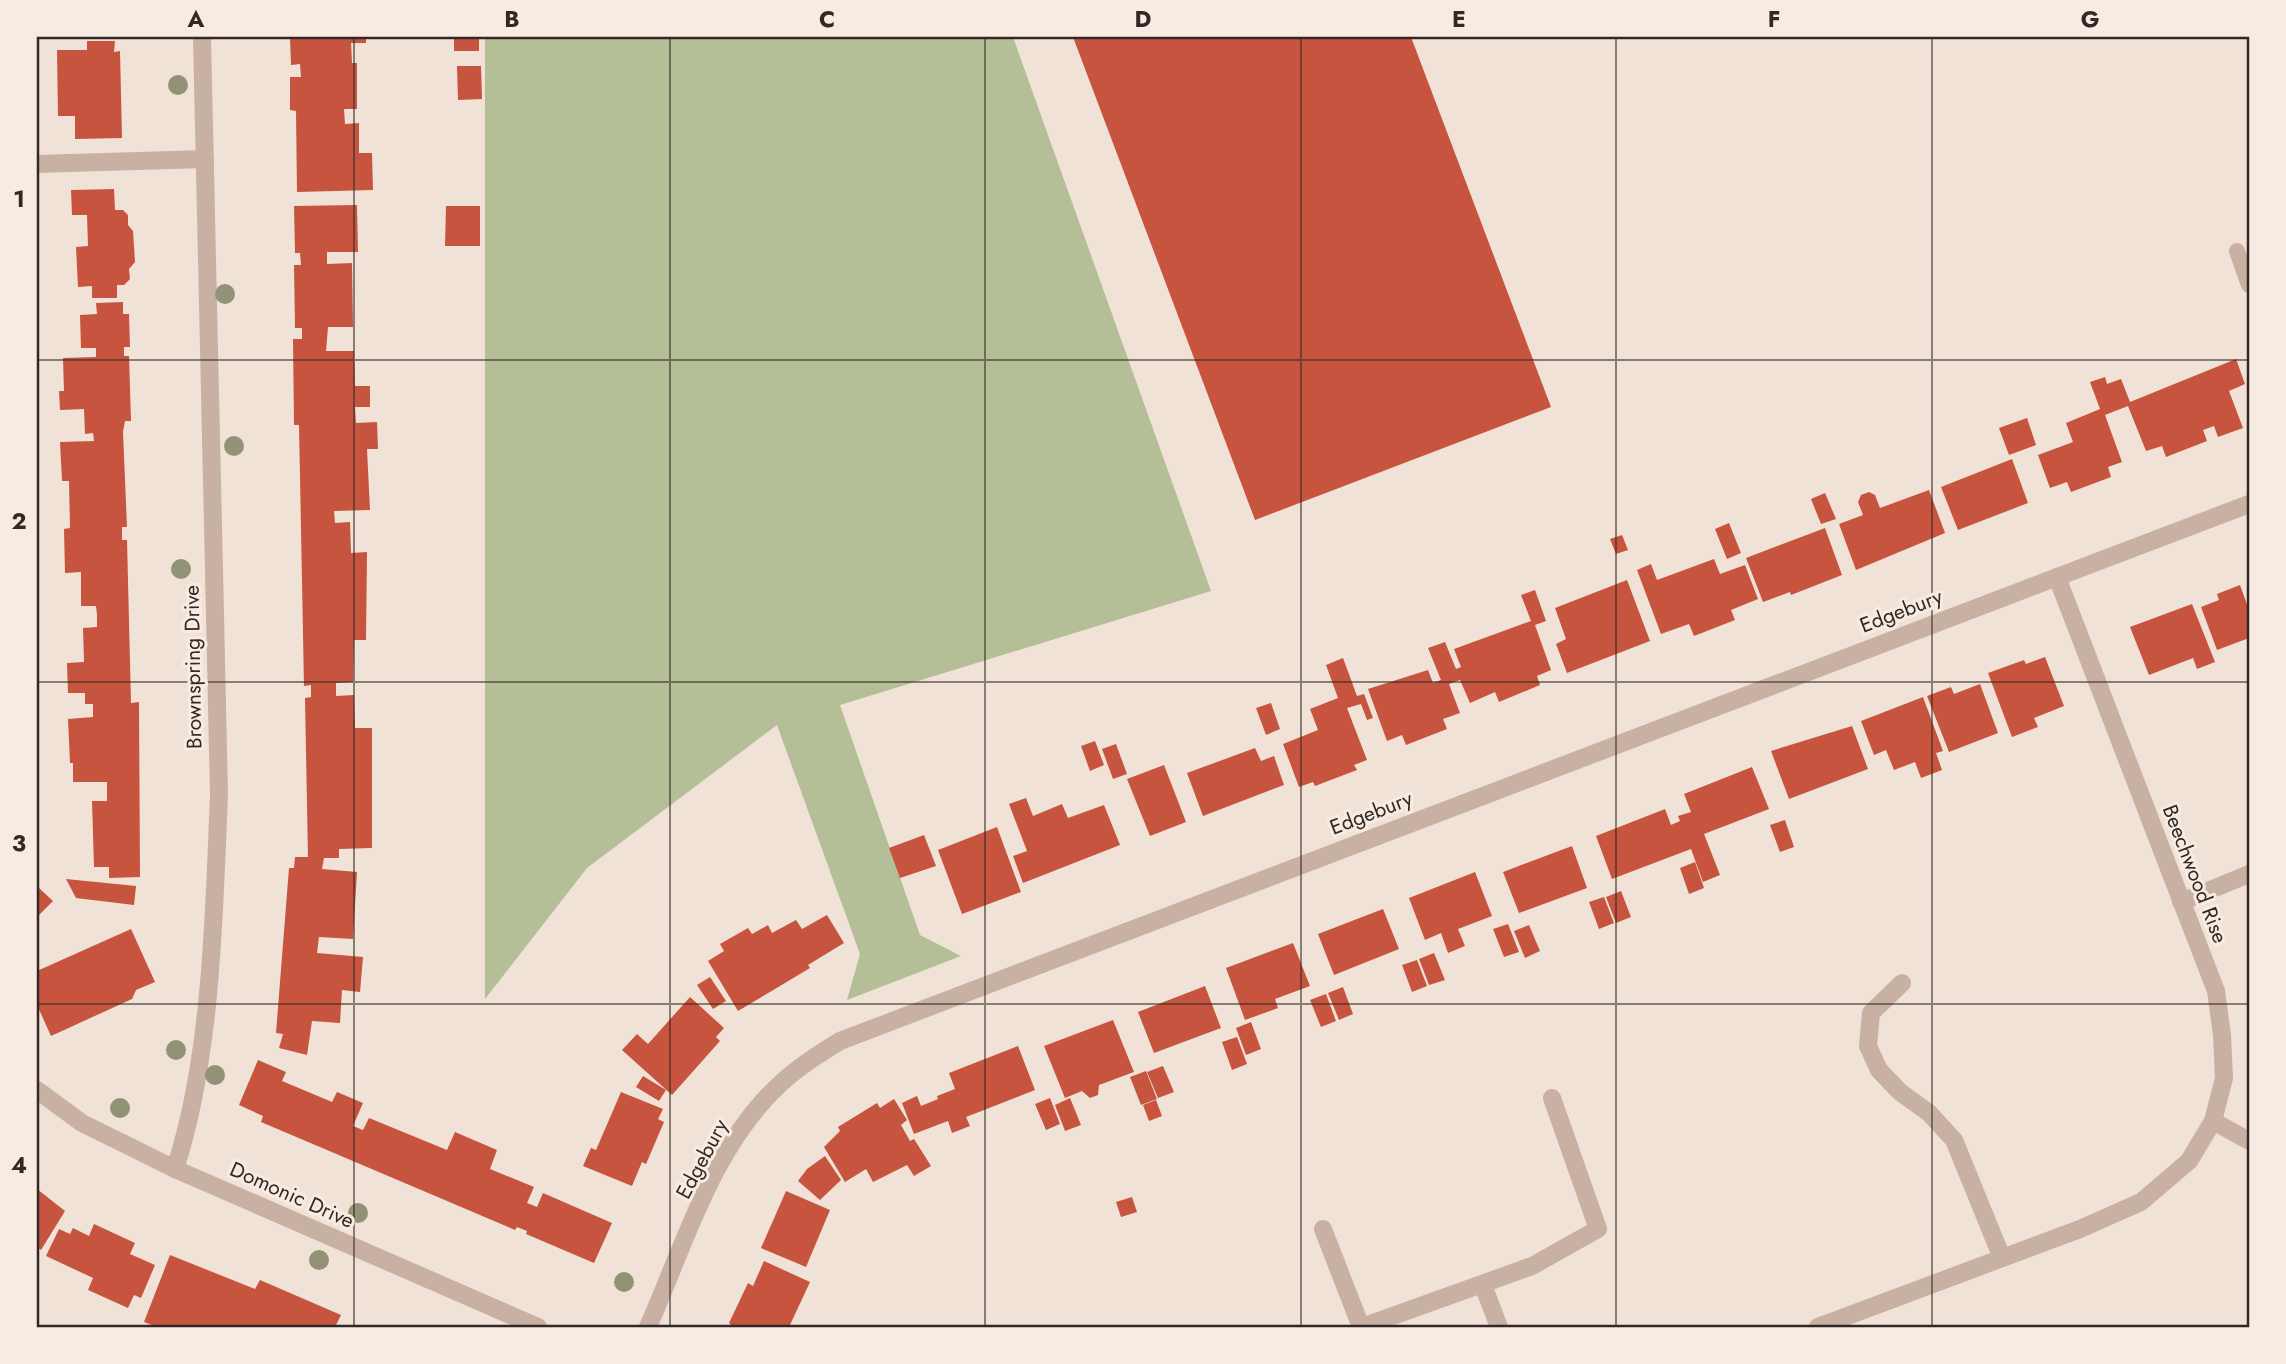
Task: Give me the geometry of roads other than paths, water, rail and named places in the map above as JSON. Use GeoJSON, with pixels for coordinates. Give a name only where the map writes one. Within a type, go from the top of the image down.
{"type":"FeatureCollection","features":[{"type":"Feature","properties":{"kind":"street","name":"Brownspring Drive"},"geometry":{"type":"LineString","coordinates":[[175,1169],[190,1124],[200,1052],[215,906],[219,794],[202,37]]}},
{"type":"Feature","properties":{"kind":"street"},"geometry":{"type":"LineString","coordinates":[[37,164],[205,159]]}},
{"type":"Feature","properties":{"kind":"street","name":"Edgebury"},"geometry":{"type":"LineString","coordinates":[[648,1327],[732,1142],[779,1085],[807,1062],[840,1041],[2249,504]]}},
{"type":"Feature","properties":{"kind":"street","name":"Beechwood Rise"},"geometry":{"type":"LineString","coordinates":[[1818,1327],[2080,1229],[2141,1202],[2189,1161],[2213,1121],[2224,1078],[2216,990],[2057,577]]}},
{"type":"Feature","properties":{"kind":"street"},"geometry":{"type":"LineString","coordinates":[[2181,902],[2249,874]]}},
{"type":"Feature","properties":{"kind":"street"},"geometry":{"type":"LineString","coordinates":[[1902,983],[1871,1013],[1868,1046],[1879,1070],[1900,1092],[1929,1113],[1954,1140],[2002,1258]]}},
{"type":"Feature","properties":{"kind":"street","name":"Domonic Drive"},"geometry":{"type":"LineString","coordinates":[[37,1090],[82,1123],[175,1169],[537,1327]]}},
{"type":"Feature","properties":{"kind":"street"},"geometry":{"type":"LineString","coordinates":[[1323,1229],[1361,1327],[1532,1266],[1572,1241],[1598,1229],[1552,1098]]}},
{"type":"Feature","properties":{"kind":"street"},"geometry":{"type":"LineString","coordinates":[[2213,1121],[2249,1141]]}},
{"type":"Feature","properties":{"kind":"street"},"geometry":{"type":"LineString","coordinates":[[1483,1285],[1499,1327]]}},
{"type":"Feature","properties":{"kind":"lane"},"geometry":{"type":"LineString","coordinates":[[2237,251],[2249,285]]}}]}
